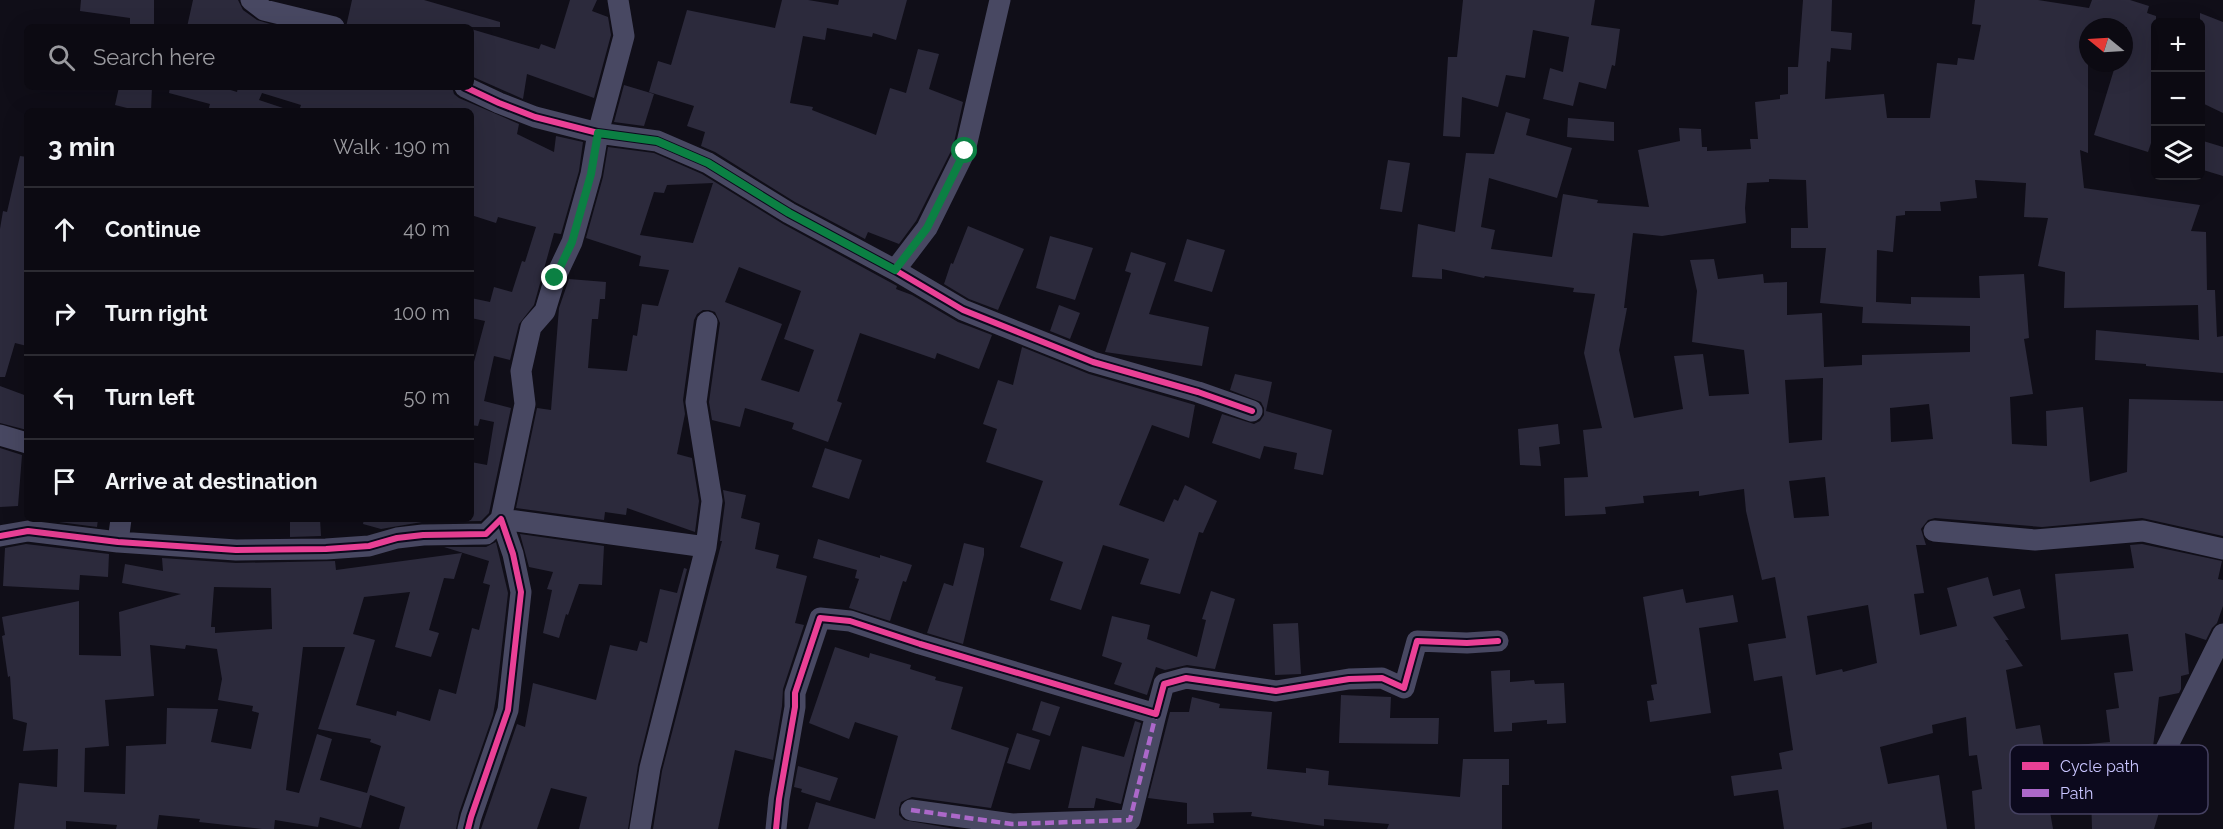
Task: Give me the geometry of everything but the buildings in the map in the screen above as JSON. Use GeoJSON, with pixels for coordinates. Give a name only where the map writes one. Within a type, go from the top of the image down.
{"type":"FeatureCollection","features":[{"type":"Feature","properties":{"kind":"street"},"geometry":{"type":"LineString","coordinates":[[251,0],[264,10],[322,24]]}},
{"type":"Feature","properties":{"kind":"street"},"geometry":{"type":"LineString","coordinates":[[468,829],[508,710],[521,592],[513,554],[501,519],[525,404],[520,371],[531,327],[545,311],[555,278],[572,242],[591,174],[598,133],[624,36],[618,0]]}},
{"type":"Feature","properties":{"kind":"street"},"geometry":{"type":"LineString","coordinates":[[895,270],[927,228],[965,151],[1000,0]]}},
{"type":"Feature","properties":{"kind":"street"},"geometry":{"type":"LineString","coordinates":[[471,90],[534,117],[598,133],[657,141],[708,163],[789,213],[895,270],[963,310],[1093,362],[1198,392],[1252,411]]}},
{"type":"Feature","properties":{"kind":"street"},"geometry":{"type":"LineString","coordinates":[[640,829],[650,768],[706,548],[712,501],[696,402],[707,322]]}},
{"type":"Feature","properties":{"kind":"street"},"geometry":{"type":"LineString","coordinates":[[0,435],[24,442]]}},
{"type":"Feature","properties":{"kind":"street"},"geometry":{"type":"LineString","coordinates":[[0,536],[28,525],[118,542],[236,550],[326,549],[369,546],[397,528],[423,535],[486,534],[501,519]]}},
{"type":"Feature","properties":{"kind":"street"},"geometry":{"type":"LineString","coordinates":[[501,519],[706,548]]}},
{"type":"Feature","properties":{"kind":"street"},"geometry":{"type":"LineString","coordinates":[[118,542],[121,522]]}},
{"type":"Feature","properties":{"kind":"street"},"geometry":{"type":"LineString","coordinates":[[1934,531],[2034,540],[2143,531],[2223,549]]}},
{"type":"Feature","properties":{"kind":"street"},"geometry":{"type":"LineString","coordinates":[[776,829],[795,707],[795,693],[820,618],[850,621],[931,648],[1156,714]]}},
{"type":"Feature","properties":{"kind":"street"},"geometry":{"type":"LineString","coordinates":[[2168,745],[2223,634]]}},
{"type":"Feature","properties":{"kind":"street"},"geometry":{"type":"LineString","coordinates":[[911,810],[1012,824],[1130,824],[1164,684],[1186,678],[1276,691],[1348,679],[1382,678],[1404,688],[1417,641],[1467,643],[1498,641]]}},
{"type":"Feature","properties":{"kind":"marked path"},"geometry":{"type":"LineString","coordinates":[[911,810],[1012,824],[1130,820],[1156,714]]}},
{"type":"Feature","properties":{"kind":"cycle path"},"geometry":{"type":"LineString","coordinates":[[471,90],[535,117],[598,133],[657,141],[708,163],[789,213],[895,270],[963,310],[1093,362],[1198,392],[1252,411]]}},
{"type":"Feature","properties":{"kind":"cycle path"},"geometry":{"type":"LineString","coordinates":[[0,536],[28,531],[118,542],[236,550],[326,549],[369,546],[397,538],[423,535],[486,534],[501,519],[513,554],[521,592],[508,710],[468,829]]}},
{"type":"Feature","properties":{"kind":"cycle path"},"geometry":{"type":"LineString","coordinates":[[776,829],[795,707],[795,693],[820,618],[850,621],[1156,714],[1164,684],[1186,678],[1276,691],[1349,679],[1382,678],[1404,688],[1417,641],[1467,643],[1498,641]]}},
{"type":"Feature","properties":{"kind":"route"},"geometry":{"type":"LineString","coordinates":[[555,278],[572,242],[591,174],[598,133],[657,141],[708,163],[789,213],[895,270],[927,228],[965,151]]}}]}
